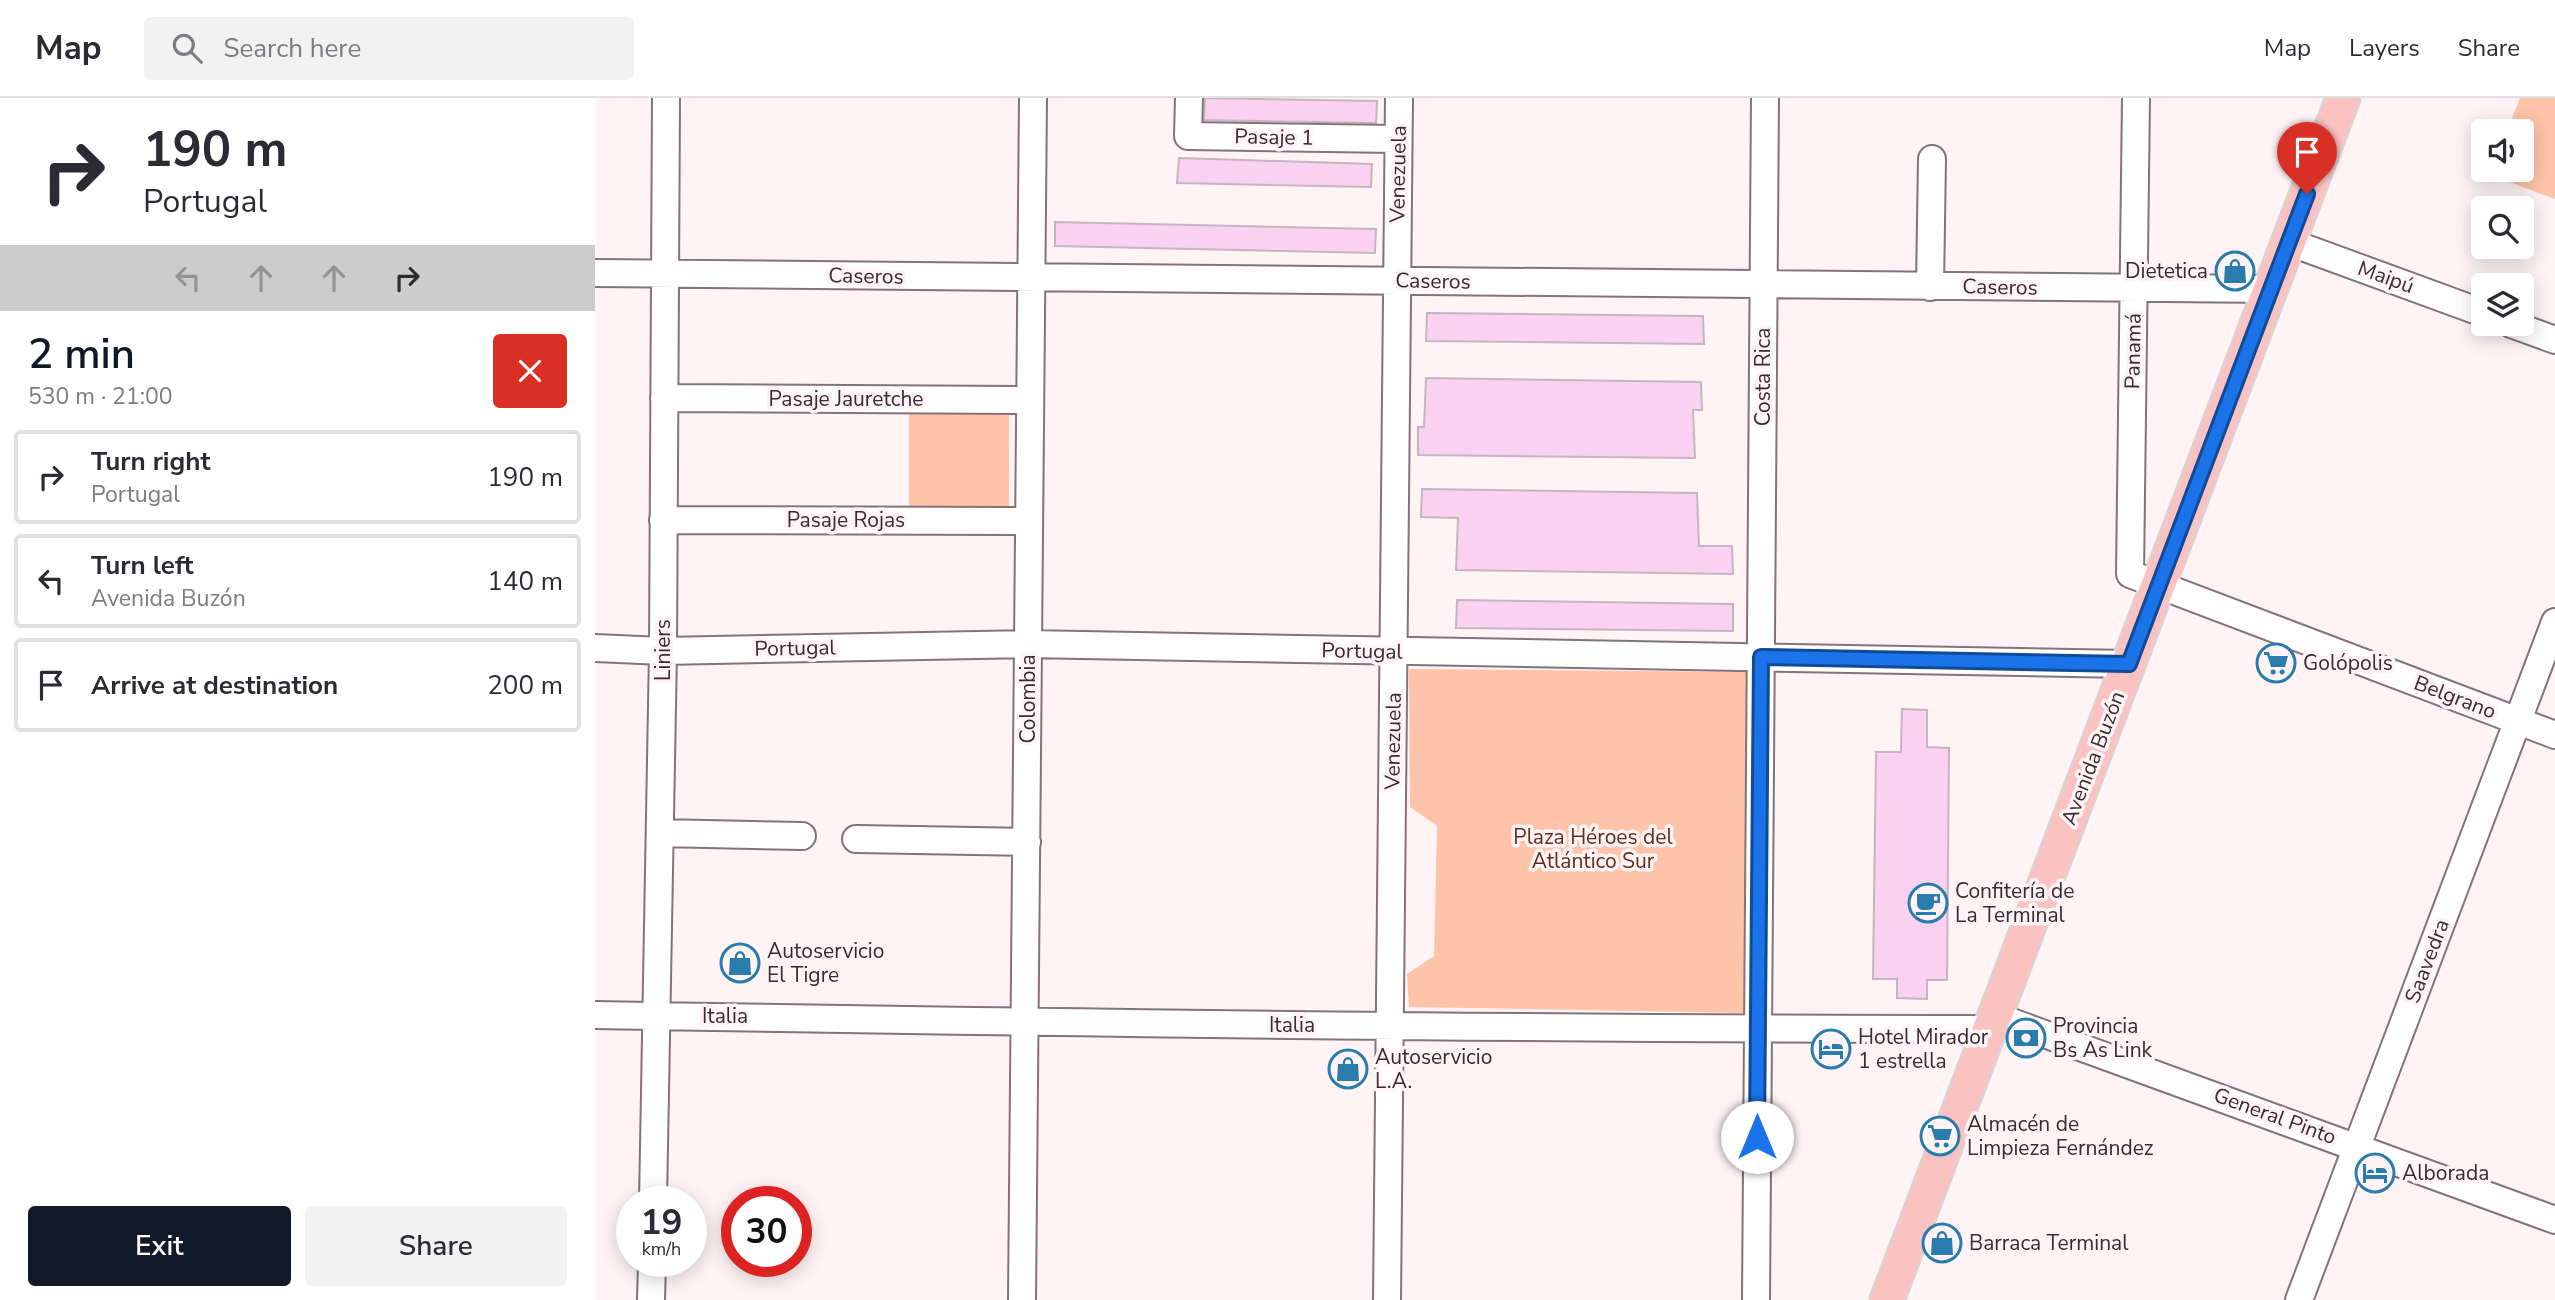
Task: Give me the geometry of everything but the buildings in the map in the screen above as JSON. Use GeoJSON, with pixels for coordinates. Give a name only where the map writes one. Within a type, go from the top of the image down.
{"type":"FeatureCollection","features":[{"type":"Feature","properties":{"kind":"main road","name":"Avenida Buzón"},"geometry":{"type":"LineString","coordinates":[[1887,1300],[2343,98]]}},
{"type":"Feature","properties":{"kind":"street","name":"Liniers"},"geometry":{"type":"LineString","coordinates":[[653,1186],[663,651],[666,98]]}},
{"type":"Feature","properties":{"kind":"street","name":"Colombia"},"geometry":{"type":"LineString","coordinates":[[1023,1300],[1033,98]]}},
{"type":"Feature","properties":{"kind":"street","name":"Pasaje 1"},"geometry":{"type":"LineString","coordinates":[[1189,98],[1188,136],[1398,139]]}},
{"type":"Feature","properties":{"kind":"street","name":"Venezuela"},"geometry":{"type":"LineString","coordinates":[[1387,1300],[1399,98]]}},
{"type":"Feature","properties":{"kind":"street","name":"Costa Rica"},"geometry":{"type":"LineString","coordinates":[[1756,1300],[1765,98]]}},
{"type":"Feature","properties":{"kind":"street","name":"Panamá"},"geometry":{"type":"LineString","coordinates":[[2136,98],[2130,574],[2159,584]]}},
{"type":"Feature","properties":{"kind":"street"},"geometry":{"type":"LineString","coordinates":[[1930,287],[1932,159]]}},
{"type":"Feature","properties":{"kind":"street","name":"Maipú"},"geometry":{"type":"LineString","coordinates":[[2289,242],[2471,309]]}},
{"type":"Feature","properties":{"kind":"street","name":"Caseros"},"geometry":{"type":"LineString","coordinates":[[595,273],[2271,289]]}},
{"type":"Feature","properties":{"kind":"street"},"geometry":{"type":"LineString","coordinates":[[2534,332],[2555,340]]}},
{"type":"Feature","properties":{"kind":"street","name":"Pasaje Jauretche"},"geometry":{"type":"LineString","coordinates":[[664,398],[1029,400]]}},
{"type":"Feature","properties":{"kind":"street","name":"Pasaje Rojas"},"geometry":{"type":"LineString","coordinates":[[663,520],[1029,521]]}},
{"type":"Feature","properties":{"kind":"street","name":"Belgrano"},"geometry":{"type":"LineString","coordinates":[[2159,584],[2555,735]]}},
{"type":"Feature","properties":{"kind":"street","name":"Saavedra"},"geometry":{"type":"LineString","coordinates":[[2299,1300],[2555,622]]}},
{"type":"Feature","properties":{"kind":"street","name":"Portugal"},"geometry":{"type":"LineString","coordinates":[[595,648],[663,651],[1028,645],[2129,664]]}},
{"type":"Feature","properties":{"kind":"street"},"geometry":{"type":"LineString","coordinates":[[660,833],[802,836]]}},
{"type":"Feature","properties":{"kind":"street"},"geometry":{"type":"LineString","coordinates":[[856,839],[1027,842]]}},
{"type":"Feature","properties":{"kind":"street","name":"Italia"},"geometry":{"type":"LineString","coordinates":[[595,1015],[842,1017],[1025,1023],[1758,1029],[1992,1022]]}},
{"type":"Feature","properties":{"kind":"street","name":"General Pinto"},"geometry":{"type":"LineString","coordinates":[[1992,1022],[2357,1146],[2555,1220]]}},
{"type":"Feature","properties":{"kind":"street"},"geometry":{"type":"LineString","coordinates":[[651,1300],[652,1277]]}},
{"type":"Feature","properties":{"kind":"green space"},"geometry":{"type":"Polygon","coordinates":[[[2520,98],[2555,98],[2555,199],[2510,182],[2534,182],[2534,119],[2512,119],[2520,98]]]}},
{"type":"Feature","properties":{"kind":"green space"},"geometry":{"type":"Polygon","coordinates":[[[909,408],[1009,409],[1009,512],[909,511],[909,408]]]}},
{"type":"Feature","properties":{"kind":"green space","name":"Plaza Héroes del Atlántico Sur"},"geometry":{"type":"Polygon","coordinates":[[[1409,669],[1751,672],[1749,1013],[1409,1007],[1407,974],[1434,956],[1437,826],[1410,807],[1409,669]]]}},
{"type":"Feature","properties":{"kind":"place","name":"Dietetica"},"geometry":{"type":"Point","coordinates":[2235,271]}},
{"type":"Feature","properties":{"kind":"place","name":"Golópolis"},"geometry":{"type":"Point","coordinates":[2276,663]}},
{"type":"Feature","properties":{"kind":"place","name":"Confitería de La Terminal"},"geometry":{"type":"Point","coordinates":[1928,903]}},
{"type":"Feature","properties":{"kind":"place","name":"Autoservicio El Tigre"},"geometry":{"type":"Point","coordinates":[740,963]}},
{"type":"Feature","properties":{"kind":"place","name":"Provincia Bs As Link"},"geometry":{"type":"Point","coordinates":[2026,1038]}},
{"type":"Feature","properties":{"kind":"place","name":"Hotel Mirador 1 estrella"},"geometry":{"type":"Point","coordinates":[1831,1049]}},
{"type":"Feature","properties":{"kind":"place","name":"Autoservicio L.A."},"geometry":{"type":"Point","coordinates":[1348,1069]}},
{"type":"Feature","properties":{"kind":"place","name":"Almacén de Limpieza Fernández"},"geometry":{"type":"Point","coordinates":[1940,1136]}},
{"type":"Feature","properties":{"kind":"place","name":"Alborada"},"geometry":{"type":"Point","coordinates":[2375,1173]}},
{"type":"Feature","properties":{"kind":"place","name":"Barraca Terminal"},"geometry":{"type":"Point","coordinates":[1942,1243]}},
{"type":"Feature","properties":{"kind":"route"},"geometry":{"type":"LineString","coordinates":[[1757,1137],[1761,657],[2129,664],[2307,194]]}}]}
